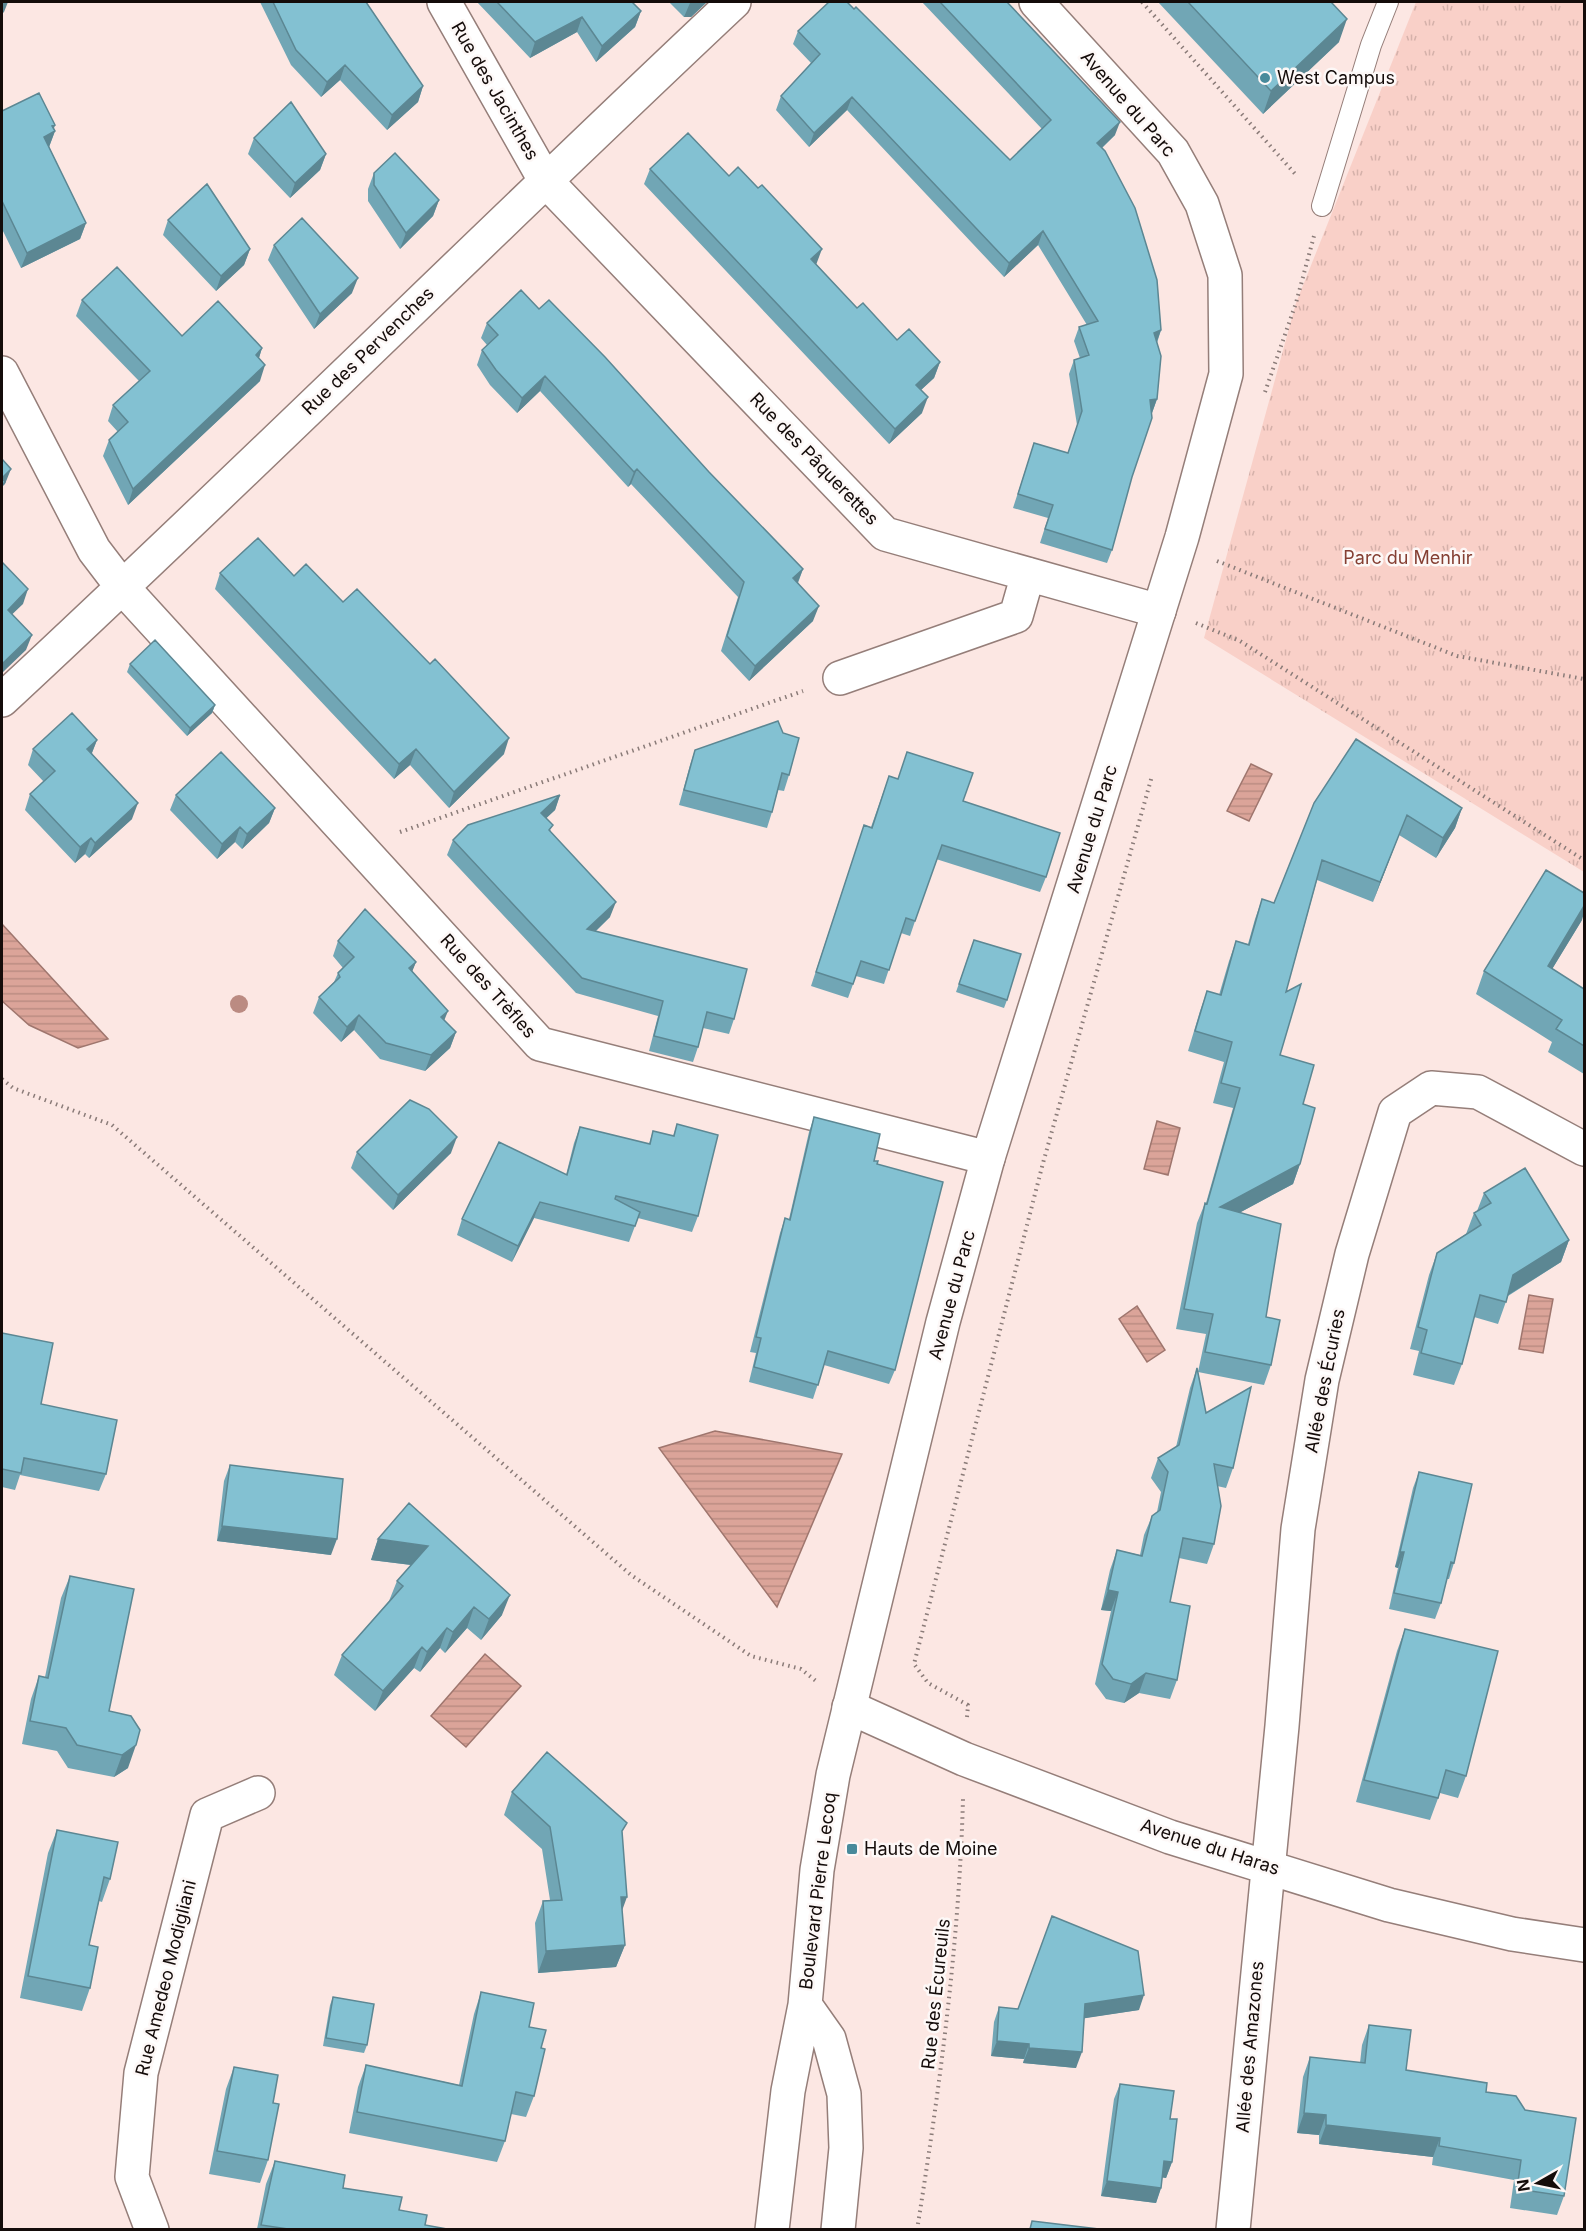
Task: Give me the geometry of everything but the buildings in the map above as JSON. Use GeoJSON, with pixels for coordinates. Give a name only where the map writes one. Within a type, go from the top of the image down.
{"type":"FeatureCollection","features":[{"type":"Feature","properties":{"kind":"street","name":"Rue des Jacinthes"},"geometry":{"type":"LineString","coordinates":[[444,2],[545,180]]}},
{"type":"Feature","properties":{"kind":"street","name":"Rue des Pervenches"},"geometry":{"type":"LineString","coordinates":[[2,700],[123,588],[545,180],[734,2]]}},
{"type":"Feature","properties":{"kind":"street","name":"Avenue du Parc"},"geometry":{"type":"LineString","coordinates":[[849,1707],[943,1322],[988,1158],[1159,611],[1226,374],[1225,275],[1202,204],[1173,152],[1036,2]]}},
{"type":"Feature","properties":{"kind":"street","name":"Rue des Pâquerettes"},"geometry":{"type":"LineString","coordinates":[[545,180],[885,534],[1159,611]]}},
{"type":"Feature","properties":{"kind":"street","name":"Rue des Trèfles"},"geometry":{"type":"LineString","coordinates":[[2,373],[94,550],[123,588],[540,1044],[988,1158]]}},
{"type":"Feature","properties":{"kind":"street"},"geometry":{"type":"LineString","coordinates":[[840,678],[1016,616],[1028,574]]}},
{"type":"Feature","properties":{"kind":"street","name":"Allée des Écuries"},"geometry":{"type":"LineString","coordinates":[[1266,1865],[1282,1726],[1298,1529],[1320,1391],[1352,1254],[1395,1112],[1431,1089],[1478,1092],[1584,1149]]}},
{"type":"Feature","properties":{"kind":"street","name":"Avenue du Haras"},"geometry":{"type":"LineString","coordinates":[[849,1707],[964,1759],[1170,1837],[1389,1905],[1512,1934],[1584,1945]]}},
{"type":"Feature","properties":{"kind":"street","name":"Boulevard Pierre Lecoq"},"geometry":{"type":"LineString","coordinates":[[772,2229],[788,2091],[805,2005],[817,1870],[833,1775],[849,1707]]}},
{"type":"Feature","properties":{"kind":"street","name":"Rue Amedeo Modigliani"},"geometry":{"type":"LineString","coordinates":[[152,2229],[132,2177],[141,2073],[207,1815],[258,1793]]}},
{"type":"Feature","properties":{"kind":"street","name":"Allée des Amazones"},"geometry":{"type":"LineString","coordinates":[[1233,2229],[1266,1865]]}},
{"type":"Feature","properties":{"kind":"street","name":"Boulevard Pierre Lecoq"},"geometry":{"type":"LineString","coordinates":[[805,2005],[829,2039],[844,2094],[846,2148],[838,2229]]}},
{"type":"Feature","properties":{"kind":"lane"},"geometry":{"type":"LineString","coordinates":[[1322,206],[1371,45],[1388,2]]}},
{"type":"Feature","properties":{"kind":"path"},"geometry":{"type":"LineString","coordinates":[[1217,561],[1457,656],[1584,680]]}},
{"type":"Feature","properties":{"kind":"path"},"geometry":{"type":"LineString","coordinates":[[1159,611],[1240,641],[1584,860]]}},
{"type":"Feature","properties":{"kind":"path"},"geometry":{"type":"LineString","coordinates":[[370,858],[390,836],[840,678]]}},
{"type":"Feature","properties":{"kind":"path"},"geometry":{"type":"LineString","coordinates":[[2,1079],[13,1088],[112,1125],[631,1575],[751,1656],[801,1669],[849,1707]]}},
{"type":"Feature","properties":{"kind":"path","name":"Rue des Écureuils"},"geometry":{"type":"LineString","coordinates":[[917,2229],[941,2080],[956,1956],[964,1759]]}},
{"type":"Feature","properties":{"kind":"green space","name":"Parc du Menhir"},"geometry":{"type":"Polygon","coordinates":[[[1416,2],[1584,2],[1584,872],[1204,638],[1296,303],[1416,2]]]}},
{"type":"Feature","properties":{"kind":"shaded area"},"geometry":{"type":"Polygon","coordinates":[[[1251,764],[1272,774],[1249,821],[1227,811],[1251,764]]]}},
{"type":"Feature","properties":{"kind":"shaded area"},"geometry":{"type":"Polygon","coordinates":[[[2,924],[108,1039],[78,1048],[29,1025],[2,1001],[2,924]]]}},
{"type":"Feature","properties":{"kind":"shaded area"},"geometry":{"type":"Polygon","coordinates":[[[1157,1121],[1180,1128],[1168,1175],[1144,1169],[1157,1121]]]}},
{"type":"Feature","properties":{"kind":"shaded area"},"geometry":{"type":"Polygon","coordinates":[[[1529,1295],[1553,1299],[1543,1353],[1519,1349],[1529,1295]]]}},
{"type":"Feature","properties":{"kind":"shaded area"},"geometry":{"type":"Polygon","coordinates":[[[1137,1306],[1165,1350],[1147,1362],[1119,1319],[1137,1306]]]}},
{"type":"Feature","properties":{"kind":"shaded area"},"geometry":{"type":"Polygon","coordinates":[[[715,1431],[842,1454],[777,1607],[659,1448],[715,1431]]]}},
{"type":"Feature","properties":{"kind":"shaded area"},"geometry":{"type":"Polygon","coordinates":[[[485,1654],[521,1686],[466,1747],[431,1716],[485,1654]]]}},
{"type":"Feature","properties":{"kind":"place","name":"West Campus"},"geometry":{"type":"Point","coordinates":[1265,78]}},
{"type":"Feature","properties":{"kind":"place","name":"Hauts de Moine"},"geometry":{"type":"Point","coordinates":[852,1849]}}]}
